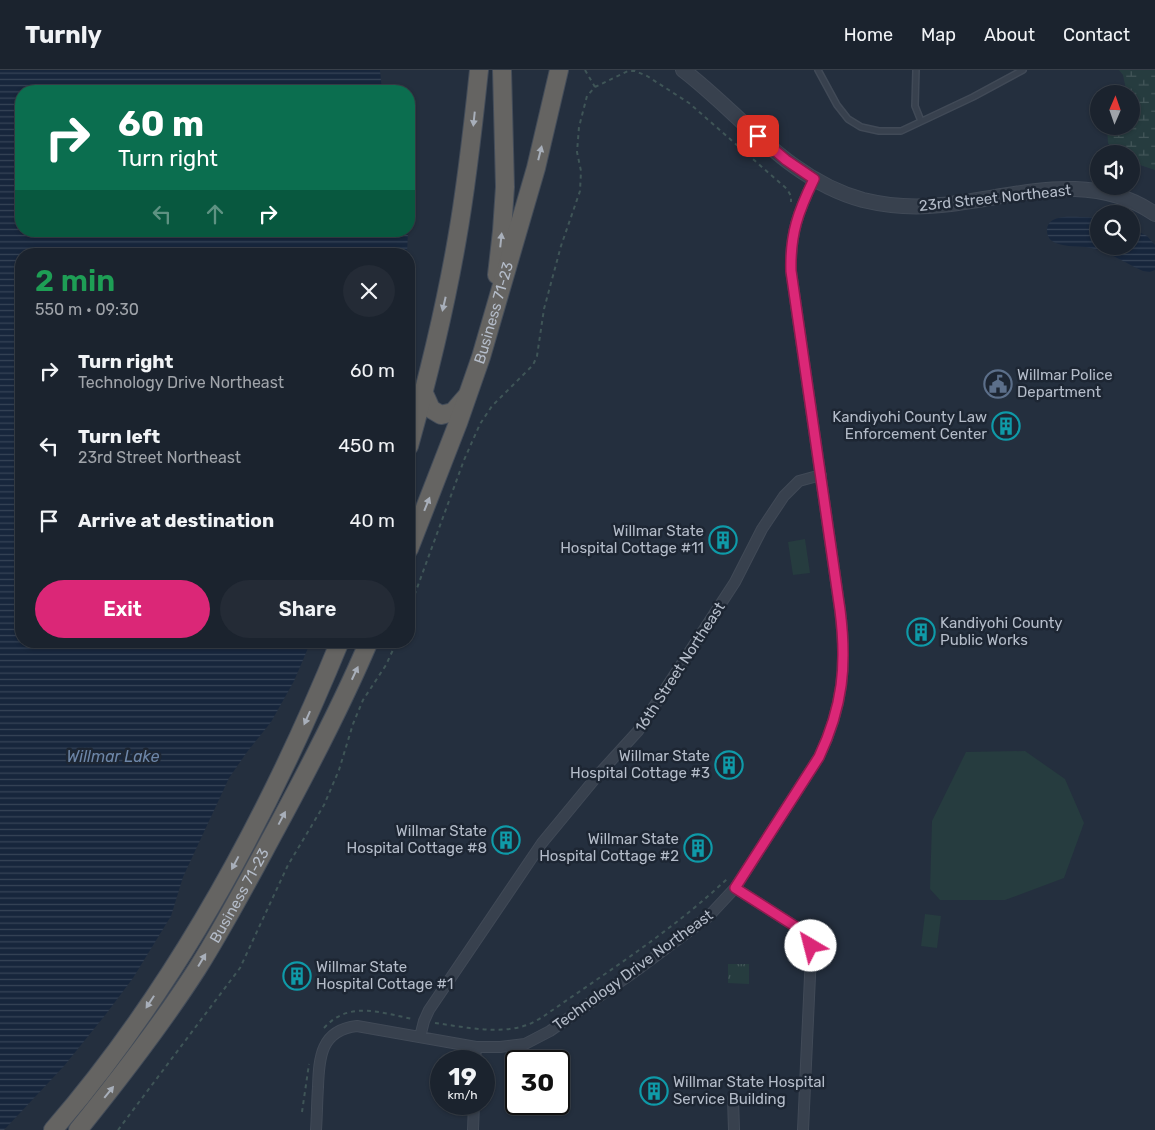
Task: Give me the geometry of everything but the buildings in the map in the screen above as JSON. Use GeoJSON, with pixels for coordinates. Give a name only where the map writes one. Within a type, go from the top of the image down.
{"type":"FeatureCollection","features":[{"type":"Feature","properties":{"kind":"highway"},"geometry":{"type":"LineString","coordinates":[[415,422],[448,287],[457,237],[471,148],[478,70]]}},
{"type":"Feature","properties":{"kind":"highway"},"geometry":{"type":"LineString","coordinates":[[481,357],[496,283],[504,208],[505,162],[502,70]]}},
{"type":"Feature","properties":{"kind":"highway","name":"Business 71-23"},"geometry":{"type":"LineString","coordinates":[[415,534],[442,466],[481,357],[562,72]]}},
{"type":"Feature","properties":{"kind":"highway"},"geometry":{"type":"LineString","coordinates":[[423,391],[431,409],[441,415],[449,414],[458,408],[469,393]]}},
{"type":"Feature","properties":{"kind":"highway","name":"Business 71-23"},"geometry":{"type":"LineString","coordinates":[[53,1130],[102,1071],[137,1022],[203,918],[233,867],[270,796],[304,727],[337,648]]}},
{"type":"Feature","properties":{"kind":"highway","name":"Business 71-23"},"geometry":{"type":"LineString","coordinates":[[78,1130],[120,1078],[166,1015],[223,927],[299,786],[336,713],[366,648]]}},
{"type":"Feature","properties":{"kind":"street","name":"23rd Street Northeast"},"geometry":{"type":"LineString","coordinates":[[671,70],[688,73],[771,148],[814,179],[852,196],[894,205],[943,205],[1039,190],[1071,188],[1118,196],[1155,214]]}},
{"type":"Feature","properties":{"kind":"street","name":"Technology Drive Northeast"},"geometry":{"type":"LineString","coordinates":[[316,1130],[320,1062],[325,1044],[329,1038],[342,1029],[357,1026],[476,1047],[500,1048],[525,1044],[550,1032],[698,926],[721,905],[735,888],[816,761],[828,736],[838,703],[844,671],[844,645],[792,280],[792,241],[797,218],[814,179]]}},
{"type":"Feature","properties":{"kind":"street","name":"16th Street Northeast"},"geometry":{"type":"LineString","coordinates":[[420,1037],[424,1021],[434,1002],[542,843],[598,774],[638,731],[736,582],[762,529],[784,496],[798,481],[821,475]]}},
{"type":"Feature","properties":{"kind":"street"},"geometry":{"type":"LineString","coordinates":[[735,888],[801,930],[810,941],[803,1130]]}},
{"type":"Feature","properties":{"kind":"street"},"geometry":{"type":"LineString","coordinates":[[733,1098],[734,1130]]}},
{"type":"Feature","properties":{"kind":"street"},"geometry":{"type":"LineString","coordinates":[[473,1130],[474,1115]]}},
{"type":"Feature","properties":{"kind":"lane"},"geometry":{"type":"LineString","coordinates":[[818,70],[838,106],[848,119],[861,127],[879,131],[901,131],[973,97],[1023,70]]}},
{"type":"Feature","properties":{"kind":"lane"},"geometry":{"type":"LineString","coordinates":[[916,70],[915,106],[922,121]]}},
{"type":"Feature","properties":{"kind":"path"},"geometry":{"type":"LineString","coordinates":[[585,70],[594,87]]}},
{"type":"Feature","properties":{"kind":"path"},"geometry":{"type":"LineString","coordinates":[[415,594],[464,460],[480,424],[492,406],[533,364],[536,356],[544,309],[561,246],[580,191],[581,171],[577,152],[579,127],[587,96],[594,87],[628,71],[641,72],[667,88],[717,126],[787,189],[792,201],[790,209]]}},
{"type":"Feature","properties":{"kind":"path"},"geometry":{"type":"LineString","coordinates":[[118,1130],[240,968],[288,865],[324,805],[363,700],[386,665],[394,648]]}},
{"type":"Feature","properties":{"kind":"path"},"geometry":{"type":"LineString","coordinates":[[323,1030],[338,1016],[362,1010],[482,1030],[512,1029],[528,1025],[544,1016],[668,930],[704,901],[731,875]]}},
{"type":"Feature","properties":{"kind":"path"},"geometry":{"type":"LineString","coordinates":[[302,1112],[307,1068],[310,1060]]}},
{"type":"Feature","properties":{"kind":"green space"},"geometry":{"type":"Polygon","coordinates":[[[1119,70],[1155,70],[1155,170],[1140,165],[1140,145],[1109,145],[1108,143],[1108,135],[1140,135],[1140,85],[1125,85],[1123,75],[1119,70]]]}},
{"type":"Feature","properties":{"kind":"green space"},"geometry":{"type":"Polygon","coordinates":[[[805,539],[810,573],[793,575],[788,542],[805,539]]]}},
{"type":"Feature","properties":{"kind":"green space"},"geometry":{"type":"Polygon","coordinates":[[[1025,751],[1065,779],[1084,823],[1064,878],[1005,900],[940,900],[930,889],[932,821],[966,752],[1025,751]]]}},
{"type":"Feature","properties":{"kind":"green space"},"geometry":{"type":"Polygon","coordinates":[[[925,914],[941,916],[937,948],[921,946],[925,914]]]}},
{"type":"Feature","properties":{"kind":"green space"},"geometry":{"type":"Polygon","coordinates":[[[728,964],[749,964],[749,984],[728,983],[728,964]]]}},
{"type":"Feature","properties":{"kind":"water","name":"Willmar Lake"},"geometry":{"type":"Polygon","coordinates":[[[0,70],[380,70],[381,85],[15,85],[15,237],[408,237],[407,248],[15,248],[15,648],[308,648],[294,681],[271,722],[229,778],[183,877],[171,916],[133,978],[64,1066],[4,1130],[0,1130],[0,70]]]}},
{"type":"Feature","properties":{"kind":"water"},"geometry":{"type":"Polygon","coordinates":[[[1066,217],[1090,217],[1090,248],[1060,244],[1049,238],[1047,231],[1051,222],[1055,219],[1066,217]]]}},
{"type":"Feature","properties":{"kind":"water"},"geometry":{"type":"Polygon","coordinates":[[[1140,232],[1147,236],[1155,245],[1155,270],[1150,272],[1143,271],[1111,255],[1140,255],[1140,232]]]}},
{"type":"Feature","properties":{"kind":"place","name":"Willmar Police Department"},"geometry":{"type":"Point","coordinates":[998,384]}},
{"type":"Feature","properties":{"kind":"place","name":"Kandiyohi County Law Enforcement Center"},"geometry":{"type":"Point","coordinates":[1006,426]}},
{"type":"Feature","properties":{"kind":"place","name":"Willmar State Hospital Cottage #11"},"geometry":{"type":"Point","coordinates":[723,540]}},
{"type":"Feature","properties":{"kind":"place","name":"Kandiyohi County Public Works"},"geometry":{"type":"Point","coordinates":[921,632]}},
{"type":"Feature","properties":{"kind":"place","name":"Willmar State Hospital Cottage #3"},"geometry":{"type":"Point","coordinates":[729,765]}},
{"type":"Feature","properties":{"kind":"place","name":"Willmar State Hospital Cottage #8"},"geometry":{"type":"Point","coordinates":[506,840]}},
{"type":"Feature","properties":{"kind":"place","name":"Willmar State Hospital Cottage #2"},"geometry":{"type":"Point","coordinates":[698,848]}},
{"type":"Feature","properties":{"kind":"place","name":"Willmar State Hospital Cottage #1"},"geometry":{"type":"Point","coordinates":[297,976]}},
{"type":"Feature","properties":{"kind":"place","name":"Willmar State Hospital Service Building"},"geometry":{"type":"Point","coordinates":[654,1091]}},
{"type":"Feature","properties":{"kind":"route"},"geometry":{"type":"LineString","coordinates":[[758,136],[786,160],[814,179],[795,224],[792,241],[791,271],[843,630],[844,671],[836,714],[819,757],[735,888],[801,930],[810,941],[811,946]]}}]}
